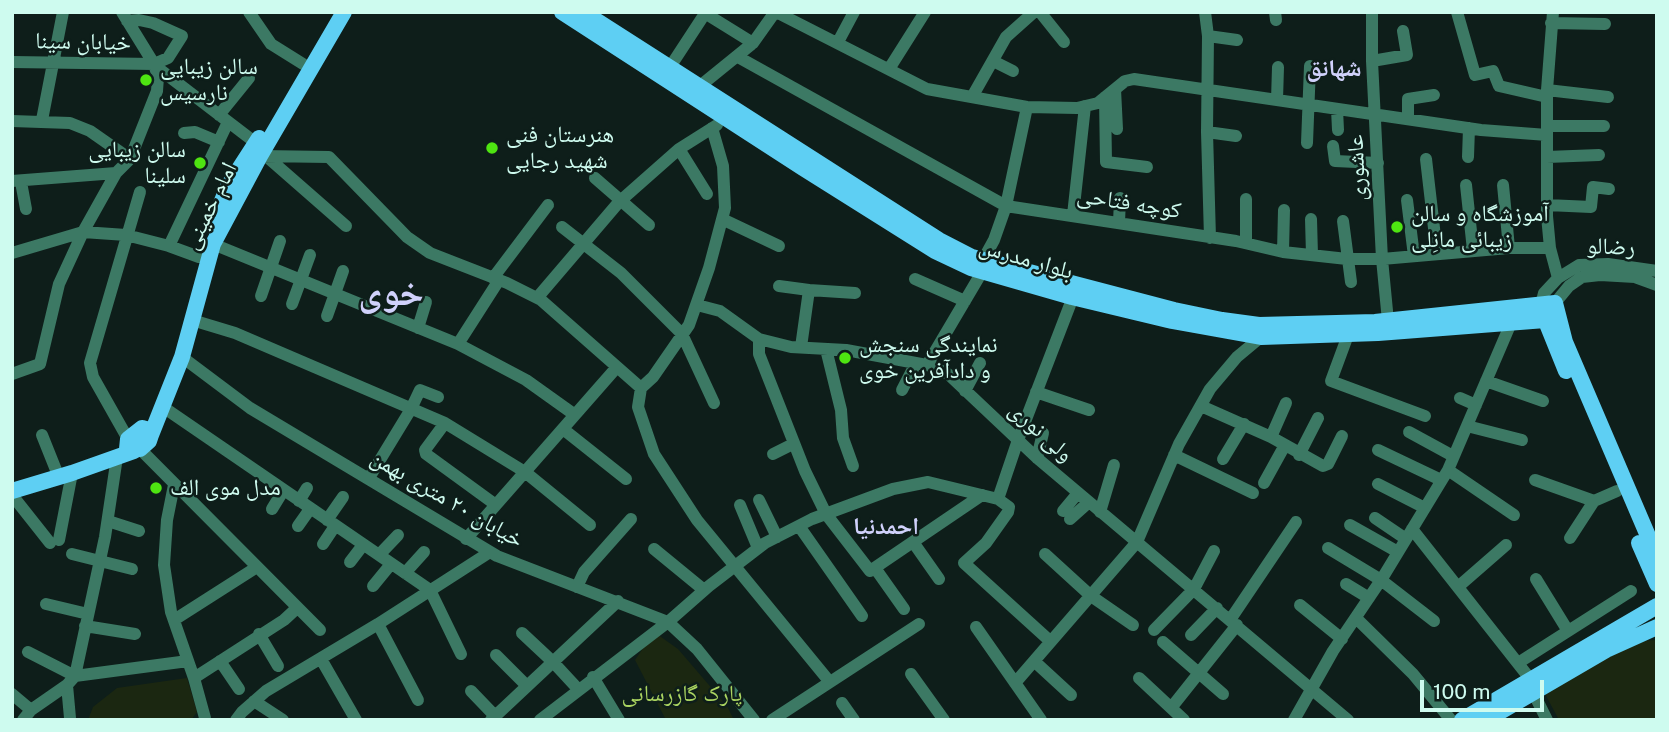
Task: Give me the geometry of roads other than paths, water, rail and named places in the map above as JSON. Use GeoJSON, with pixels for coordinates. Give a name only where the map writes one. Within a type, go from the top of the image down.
{"type":"FeatureCollection","features":[{"type":"Feature","properties":{"kind":"main road","name":"امام خمینی"},"geometry":{"type":"LineString","coordinates":[[146,432],[163,407],[182,357],[213,244],[332,12]]}},
{"type":"Feature","properties":{"kind":"main road","name":"امام خمینی"},"geometry":{"type":"LineString","coordinates":[[146,432],[166,383],[199,257],[229,186],[261,151],[344,12]]}},
{"type":"Feature","properties":{"kind":"main road","name":"بلوار مدرس"},"geometry":{"type":"LineString","coordinates":[[562,12],[935,251],[1073,297],[1172,321],[1261,337],[1348,329],[1511,323],[1550,312]]}},
{"type":"Feature","properties":{"kind":"main road","name":"بلوار مدرس"},"geometry":{"type":"LineString","coordinates":[[583,12],[983,266],[1222,320],[1259,325],[1348,329],[1388,321],[1550,312]]}},
{"type":"Feature","properties":{"kind":"main road"},"geometry":{"type":"LineString","coordinates":[[1550,312],[1617,492],[1655,571]]}},
{"type":"Feature","properties":{"kind":"main road"},"geometry":{"type":"LineString","coordinates":[[1550,312],[1565,342],[1655,571],[1653,590],[1633,619]]}},
{"type":"Feature","properties":{"kind":"main road"},"geometry":{"type":"LineString","coordinates":[[12,493],[149,440],[146,432]]}},
{"type":"Feature","properties":{"kind":"main road"},"geometry":{"type":"LineString","coordinates":[[12,483],[64,472]]}},
{"type":"Feature","properties":{"kind":"main road"},"geometry":{"type":"LineString","coordinates":[[1486,720],[1532,686],[1657,606]]}},
{"type":"Feature","properties":{"kind":"main road"},"geometry":{"type":"LineString","coordinates":[[1462,720],[1606,650],[1652,631]]}},
{"type":"Feature","properties":{"kind":"street"},"geometry":{"type":"LineString","coordinates":[[42,120],[63,12]]}},
{"type":"Feature","properties":{"kind":"street"},"geometry":{"type":"LineString","coordinates":[[248,12],[271,44],[303,64]]}},
{"type":"Feature","properties":{"kind":"street"},"geometry":{"type":"LineString","coordinates":[[700,86],[753,43],[776,12],[927,89],[1027,107],[1077,108],[1098,103],[1125,81],[1134,79],[1469,128],[1547,130],[1604,126]]}},
{"type":"Feature","properties":{"kind":"street"},"geometry":{"type":"LineString","coordinates":[[838,42],[854,12]]}},
{"type":"Feature","properties":{"kind":"street"},"geometry":{"type":"LineString","coordinates":[[889,69],[925,12]]}},
{"type":"Feature","properties":{"kind":"street"},"geometry":{"type":"LineString","coordinates":[[972,97],[1006,37],[1034,12]]}},
{"type":"Feature","properties":{"kind":"street"},"geometry":{"type":"LineString","coordinates":[[1040,12],[1064,43]]}},
{"type":"Feature","properties":{"kind":"street"},"geometry":{"type":"LineString","coordinates":[[1205,12],[1209,36],[1207,132],[1210,238]]}},
{"type":"Feature","properties":{"kind":"street","name":"عاشوری"},"geometry":{"type":"LineString","coordinates":[[1372,12],[1382,259],[1388,321]]}},
{"type":"Feature","properties":{"kind":"street"},"geometry":{"type":"LineString","coordinates":[[1457,12],[1475,75],[1493,71],[1499,86],[1547,94],[1608,97]]}},
{"type":"Feature","properties":{"kind":"street"},"geometry":{"type":"LineString","coordinates":[[670,67],[704,13],[753,43]]}},
{"type":"Feature","properties":{"kind":"street"},"geometry":{"type":"LineString","coordinates":[[125,17],[153,23],[182,36],[168,58],[154,64]]}},
{"type":"Feature","properties":{"kind":"street"},"geometry":{"type":"LineString","coordinates":[[12,374],[40,364],[59,284],[83,232],[116,173],[130,159],[157,91],[158,77],[154,64],[125,17]]}},
{"type":"Feature","properties":{"kind":"street"},"geometry":{"type":"LineString","coordinates":[[1558,278],[1550,248],[1547,205],[1547,94],[1552,18],[1605,24]]}},
{"type":"Feature","properties":{"kind":"street"},"geometry":{"type":"LineString","coordinates":[[1372,61],[1407,55],[1403,31]]}},
{"type":"Feature","properties":{"kind":"street"},"geometry":{"type":"LineString","coordinates":[[1209,36],[1237,40]]}},
{"type":"Feature","properties":{"kind":"street","name":"کوچه فتاحی"},"geometry":{"type":"LineString","coordinates":[[738,57],[1006,206],[1246,243],[1283,252],[1347,259],[1382,259],[1509,248],[1550,248]]}},
{"type":"Feature","properties":{"kind":"street"},"geometry":{"type":"LineString","coordinates":[[993,61],[1013,71]]}},
{"type":"Feature","properties":{"kind":"street","name":"خیابان سینا"},"geometry":{"type":"LineString","coordinates":[[12,62],[154,64]]}},
{"type":"Feature","properties":{"kind":"street"},"geometry":{"type":"LineString","coordinates":[[154,64],[261,151],[346,226]]}},
{"type":"Feature","properties":{"kind":"street"},"geometry":{"type":"LineString","coordinates":[[1307,143],[1310,66]]}},
{"type":"Feature","properties":{"kind":"street"},"geometry":{"type":"LineString","coordinates":[[1277,100],[1278,67]]}},
{"type":"Feature","properties":{"kind":"street"},"geometry":{"type":"LineString","coordinates":[[169,246],[219,142],[223,119],[249,78]]}},
{"type":"Feature","properties":{"kind":"street"},"geometry":{"type":"LineString","coordinates":[[1110,93],[1117,129]]}},
{"type":"Feature","properties":{"kind":"street"},"geometry":{"type":"LineString","coordinates":[[1110,93],[1106,162],[1147,167]]}},
{"type":"Feature","properties":{"kind":"street"},"geometry":{"type":"LineString","coordinates":[[1408,119],[1408,99],[1434,95]]}},
{"type":"Feature","properties":{"kind":"street"},"geometry":{"type":"LineString","coordinates":[[1073,215],[1085,106]]}},
{"type":"Feature","properties":{"kind":"street"},"geometry":{"type":"LineString","coordinates":[[902,390],[965,301],[983,266],[1006,206],[1027,107]]}},
{"type":"Feature","properties":{"kind":"street"},"geometry":{"type":"LineString","coordinates":[[1337,109],[1338,131]]}},
{"type":"Feature","properties":{"kind":"street"},"geometry":{"type":"LineString","coordinates":[[537,298],[619,201],[680,149],[727,119]]}},
{"type":"Feature","properties":{"kind":"street"},"geometry":{"type":"LineString","coordinates":[[12,121],[70,123],[90,131],[130,159]]}},
{"type":"Feature","properties":{"kind":"street"},"geometry":{"type":"LineString","coordinates":[[712,128],[723,166],[725,208],[689,325],[653,377],[641,388],[638,407],[654,454],[698,520],[829,681]]}},
{"type":"Feature","properties":{"kind":"street"},"geometry":{"type":"LineString","coordinates":[[1468,157],[1469,128]]}},
{"type":"Feature","properties":{"kind":"street"},"geometry":{"type":"LineString","coordinates":[[184,133],[195,132],[219,142]]}},
{"type":"Feature","properties":{"kind":"street"},"geometry":{"type":"LineString","coordinates":[[1207,132],[1236,135]]}},
{"type":"Feature","properties":{"kind":"street"},"geometry":{"type":"LineString","coordinates":[[1333,146],[1335,161],[1378,163]]}},
{"type":"Feature","properties":{"kind":"street"},"geometry":{"type":"LineString","coordinates":[[680,149],[708,194]]}},
{"type":"Feature","properties":{"kind":"street"},"geometry":{"type":"LineString","coordinates":[[261,151],[329,157],[407,237],[430,253],[537,298],[641,388]]}},
{"type":"Feature","properties":{"kind":"street"},"geometry":{"type":"LineString","coordinates":[[1547,157],[1599,155]]}},
{"type":"Feature","properties":{"kind":"street"},"geometry":{"type":"LineString","coordinates":[[1426,159],[1437,254]]}},
{"type":"Feature","properties":{"kind":"street"},"geometry":{"type":"LineString","coordinates":[[26,209],[17,181],[116,173]]}},
{"type":"Feature","properties":{"kind":"street"},"geometry":{"type":"LineString","coordinates":[[595,178],[649,225]]}},
{"type":"Feature","properties":{"kind":"street"},"geometry":{"type":"LineString","coordinates":[[1466,185],[1473,250]]}},
{"type":"Feature","properties":{"kind":"street"},"geometry":{"type":"LineString","coordinates":[[1503,185],[1509,248]]}},
{"type":"Feature","properties":{"kind":"street"},"geometry":{"type":"LineString","coordinates":[[1547,205],[1591,207],[1593,187],[1609,188]]}},
{"type":"Feature","properties":{"kind":"street"},"geometry":{"type":"LineString","coordinates":[[140,192],[90,363],[93,377],[129,448],[174,485],[320,630]]}},
{"type":"Feature","properties":{"kind":"street"},"geometry":{"type":"LineString","coordinates":[[1119,223],[1120,198]]}},
{"type":"Feature","properties":{"kind":"street"},"geometry":{"type":"LineString","coordinates":[[1246,243],[1247,199]]}},
{"type":"Feature","properties":{"kind":"street"},"geometry":{"type":"LineString","coordinates":[[1407,200],[1414,256]]}},
{"type":"Feature","properties":{"kind":"street"},"geometry":{"type":"LineString","coordinates":[[458,344],[496,279],[548,205]]}},
{"type":"Feature","properties":{"kind":"street"},"geometry":{"type":"LineString","coordinates":[[1283,252],[1284,209]]}},
{"type":"Feature","properties":{"kind":"street"},"geometry":{"type":"LineString","coordinates":[[722,219],[779,246]]}},
{"type":"Feature","properties":{"kind":"street"},"geometry":{"type":"LineString","coordinates":[[1311,219],[1312,255]]}},
{"type":"Feature","properties":{"kind":"street"},"geometry":{"type":"LineString","coordinates":[[1343,221],[1351,282]]}},
{"type":"Feature","properties":{"kind":"street"},"geometry":{"type":"LineString","coordinates":[[562,227],[638,289],[682,334],[714,403]]}},
{"type":"Feature","properties":{"kind":"street"},"geometry":{"type":"LineString","coordinates":[[12,253],[83,232],[126,236],[169,246],[199,257]]}},
{"type":"Feature","properties":{"kind":"street"},"geometry":{"type":"LineString","coordinates":[[261,296],[280,241]]}},
{"type":"Feature","properties":{"kind":"street"},"geometry":{"type":"LineString","coordinates":[[213,244],[458,344],[526,380],[575,415]]}},
{"type":"Feature","properties":{"kind":"street"},"geometry":{"type":"LineString","coordinates":[[292,304],[310,255]]}},
{"type":"Feature","properties":{"kind":"street","name":"رضالو"},"geometry":{"type":"LineString","coordinates":[[1550,312],[1544,293],[1558,278],[1579,265],[1608,264],[1657,271]]}},
{"type":"Feature","properties":{"kind":"street"},"geometry":{"type":"LineString","coordinates":[[327,316],[343,271]]}},
{"type":"Feature","properties":{"kind":"street","name":"رضالو"},"geometry":{"type":"LineString","coordinates":[[1550,312],[1569,286],[1582,277],[1635,277],[1657,285]]}},
{"type":"Feature","properties":{"kind":"street"},"geometry":{"type":"LineString","coordinates":[[915,279],[965,301]]}},
{"type":"Feature","properties":{"kind":"street"},"geometry":{"type":"LineString","coordinates":[[779,286],[855,293]]}},
{"type":"Feature","properties":{"kind":"street"},"geometry":{"type":"LineString","coordinates":[[801,348],[809,290]]}},
{"type":"Feature","properties":{"kind":"street"},"geometry":{"type":"LineString","coordinates":[[998,499],[1073,297]]}},
{"type":"Feature","properties":{"kind":"street"},"geometry":{"type":"LineString","coordinates":[[418,328],[426,302]]}},
{"type":"Feature","properties":{"kind":"street","name":"ولی نوری"},"geometry":{"type":"LineString","coordinates":[[697,305],[720,312],[759,339],[801,348],[846,350],[922,364],[948,374],[1078,493],[1348,720]]}},
{"type":"Feature","properties":{"kind":"street"},"geometry":{"type":"LineString","coordinates":[[192,320],[235,333],[445,423],[525,472],[590,526]]}},
{"type":"Feature","properties":{"kind":"street"},"geometry":{"type":"LineString","coordinates":[[1294,720],[1444,475],[1511,323]]}},
{"type":"Feature","properties":{"kind":"street"},"geometry":{"type":"LineString","coordinates":[[1348,329],[1331,381],[1425,416]]}},
{"type":"Feature","properties":{"kind":"street"},"geometry":{"type":"LineString","coordinates":[[1015,683],[1137,542],[1174,455],[1210,389],[1237,357],[1261,337]]}},
{"type":"Feature","properties":{"kind":"street"},"geometry":{"type":"LineString","coordinates":[[759,339],[759,354],[793,444],[826,514],[870,571],[982,495]]}},
{"type":"Feature","properties":{"kind":"street"},"geometry":{"type":"LineString","coordinates":[[826,349],[841,410],[843,438],[853,466]]}},
{"type":"Feature","properties":{"kind":"street","name":"خیابان ۲۰ متری بهمن"},"geometry":{"type":"LineString","coordinates":[[182,357],[250,408],[466,539],[490,552],[668,622],[697,649],[754,720]]}},
{"type":"Feature","properties":{"kind":"street"},"geometry":{"type":"LineString","coordinates":[[965,391],[980,363]]}},
{"type":"Feature","properties":{"kind":"street"},"geometry":{"type":"LineString","coordinates":[[466,539],[617,368]]}},
{"type":"Feature","properties":{"kind":"street"},"geometry":{"type":"LineString","coordinates":[[1486,381],[1543,401]]}},
{"type":"Feature","properties":{"kind":"street"},"geometry":{"type":"LineString","coordinates":[[369,478],[420,390],[438,397]]}},
{"type":"Feature","properties":{"kind":"street"},"geometry":{"type":"LineString","coordinates":[[1036,392],[1089,410]]}},
{"type":"Feature","properties":{"kind":"street"},"geometry":{"type":"LineString","coordinates":[[1460,398],[1476,405]]}},
{"type":"Feature","properties":{"kind":"street"},"geometry":{"type":"LineString","coordinates":[[1271,437],[1286,402]]}},
{"type":"Feature","properties":{"kind":"street"},"geometry":{"type":"LineString","coordinates":[[1201,406],[1271,437],[1299,455],[1325,466],[1342,436]]}},
{"type":"Feature","properties":{"kind":"street"},"geometry":{"type":"LineString","coordinates":[[163,407],[430,590],[461,654]]}},
{"type":"Feature","properties":{"kind":"street"},"geometry":{"type":"LineString","coordinates":[[1299,455],[1318,418]]}},
{"type":"Feature","properties":{"kind":"street"},"geometry":{"type":"LineString","coordinates":[[445,423],[425,450],[426,454],[496,505]]}},
{"type":"Feature","properties":{"kind":"street"},"geometry":{"type":"LineString","coordinates":[[1223,459],[1244,424]]}},
{"type":"Feature","properties":{"kind":"street"},"geometry":{"type":"LineString","coordinates":[[1467,426],[1522,440]]}},
{"type":"Feature","properties":{"kind":"street"},"geometry":{"type":"LineString","coordinates":[[563,429],[626,479]]}},
{"type":"Feature","properties":{"kind":"street"},"geometry":{"type":"LineString","coordinates":[[1409,432],[1453,456]]}},
{"type":"Feature","properties":{"kind":"street"},"geometry":{"type":"LineString","coordinates":[[1037,457],[1043,433]]}},
{"type":"Feature","properties":{"kind":"street"},"geometry":{"type":"LineString","coordinates":[[12,493],[54,541],[64,472],[42,435]]}},
{"type":"Feature","properties":{"kind":"street"},"geometry":{"type":"LineString","coordinates":[[773,454],[793,444]]}},
{"type":"Feature","properties":{"kind":"street"},"geometry":{"type":"LineString","coordinates":[[1264,483],[1285,445]]}},
{"type":"Feature","properties":{"kind":"street"},"geometry":{"type":"LineString","coordinates":[[71,718],[71,680],[108,521],[129,448]]}},
{"type":"Feature","properties":{"kind":"street"},"geometry":{"type":"LineString","coordinates":[[1378,450],[1444,475],[1514,515]]}},
{"type":"Feature","properties":{"kind":"street"},"geometry":{"type":"LineString","coordinates":[[1174,455],[1252,493]]}},
{"type":"Feature","properties":{"kind":"street"},"geometry":{"type":"LineString","coordinates":[[1100,512],[1114,465]]}},
{"type":"Feature","properties":{"kind":"street"},"geometry":{"type":"LineString","coordinates":[[1535,480],[1594,501]]}},
{"type":"Feature","properties":{"kind":"street"},"geometry":{"type":"LineString","coordinates":[[540,720],[554,715],[578,689],[668,622],[758,548],[826,514],[893,489],[928,482],[998,499],[1009,507],[986,543],[964,563],[1050,641]]}},
{"type":"Feature","properties":{"kind":"street"},"geometry":{"type":"LineString","coordinates":[[1378,484],[1425,508]]}},
{"type":"Feature","properties":{"kind":"street"},"geometry":{"type":"LineString","coordinates":[[174,485],[167,520],[164,565],[174,620],[206,719]]}},
{"type":"Feature","properties":{"kind":"street"},"geometry":{"type":"LineString","coordinates":[[298,526],[307,488]]}},
{"type":"Feature","properties":{"kind":"street"},"geometry":{"type":"LineString","coordinates":[[272,509],[283,491]]}},
{"type":"Feature","properties":{"kind":"street"},"geometry":{"type":"LineString","coordinates":[[1570,538],[1594,501],[1617,492]]}},
{"type":"Feature","properties":{"kind":"street"},"geometry":{"type":"LineString","coordinates":[[1078,493],[1067,515],[1089,502]]}},
{"type":"Feature","properties":{"kind":"street"},"geometry":{"type":"LineString","coordinates":[[323,544],[343,497]]}},
{"type":"Feature","properties":{"kind":"street"},"geometry":{"type":"LineString","coordinates":[[759,500],[777,537]]}},
{"type":"Feature","properties":{"kind":"street"},"geometry":{"type":"LineString","coordinates":[[740,505],[758,548]]}},
{"type":"Feature","properties":{"kind":"street"},"geometry":{"type":"LineString","coordinates":[[1375,518],[1409,534],[1459,586],[1518,663],[1547,720]]}},
{"type":"Feature","properties":{"kind":"street"},"geometry":{"type":"LineString","coordinates":[[577,587],[584,572],[631,519]]}},
{"type":"Feature","properties":{"kind":"street"},"geometry":{"type":"LineString","coordinates":[[108,521],[139,531]]}},
{"type":"Feature","properties":{"kind":"street"},"geometry":{"type":"LineString","coordinates":[[1171,708],[1233,622],[1296,522]]}},
{"type":"Feature","properties":{"kind":"street"},"geometry":{"type":"LineString","coordinates":[[1350,525],[1398,552]]}},
{"type":"Feature","properties":{"kind":"street"},"geometry":{"type":"LineString","coordinates":[[799,526],[862,616]]}},
{"type":"Feature","properties":{"kind":"street"},"geometry":{"type":"LineString","coordinates":[[379,555],[398,535]]}},
{"type":"Feature","properties":{"kind":"street"},"geometry":{"type":"LineString","coordinates":[[914,542],[939,579]]}},
{"type":"Feature","properties":{"kind":"street"},"geometry":{"type":"LineString","coordinates":[[349,562],[363,545]]}},
{"type":"Feature","properties":{"kind":"street"},"geometry":{"type":"LineString","coordinates":[[1459,586],[1506,545]]}},
{"type":"Feature","properties":{"kind":"street"},"geometry":{"type":"LineString","coordinates":[[1328,548],[1381,580],[1434,621]]}},
{"type":"Feature","properties":{"kind":"street"},"geometry":{"type":"LineString","coordinates":[[654,549],[704,590]]}},
{"type":"Feature","properties":{"kind":"street"},"geometry":{"type":"LineString","coordinates":[[1154,630],[1194,589],[1214,551]]}},
{"type":"Feature","properties":{"kind":"street"},"geometry":{"type":"LineString","coordinates":[[405,573],[424,552]]}},
{"type":"Feature","properties":{"kind":"street"},"geometry":{"type":"LineString","coordinates":[[236,720],[254,701],[287,677],[321,660],[490,552]]}},
{"type":"Feature","properties":{"kind":"street"},"geometry":{"type":"LineString","coordinates":[[72,554],[132,569]]}},
{"type":"Feature","properties":{"kind":"street"},"geometry":{"type":"LineString","coordinates":[[1045,554],[1091,596],[1133,625]]}},
{"type":"Feature","properties":{"kind":"street"},"geometry":{"type":"LineString","coordinates":[[373,586],[391,564]]}},
{"type":"Feature","properties":{"kind":"street"},"geometry":{"type":"LineString","coordinates":[[174,620],[257,567]]}},
{"type":"Feature","properties":{"kind":"street"},"geometry":{"type":"LineString","coordinates":[[875,568],[904,608]]}},
{"type":"Feature","properties":{"kind":"street"},"geometry":{"type":"LineString","coordinates":[[1536,579],[1568,631]]}},
{"type":"Feature","properties":{"kind":"street"},"geometry":{"type":"LineString","coordinates":[[1346,584],[1369,598]]}},
{"type":"Feature","properties":{"kind":"street"},"geometry":{"type":"LineString","coordinates":[[1518,663],[1631,591]]}},
{"type":"Feature","properties":{"kind":"street"},"geometry":{"type":"LineString","coordinates":[[471,691],[493,718],[618,601]]}},
{"type":"Feature","properties":{"kind":"street"},"geometry":{"type":"LineString","coordinates":[[46,604],[86,620],[135,634]]}},
{"type":"Feature","properties":{"kind":"street"},"geometry":{"type":"LineString","coordinates":[[1300,605],[1342,639]]}},
{"type":"Feature","properties":{"kind":"street"},"geometry":{"type":"LineString","coordinates":[[194,678],[294,613],[297,608]]}},
{"type":"Feature","properties":{"kind":"street"},"geometry":{"type":"LineString","coordinates":[[1191,635],[1217,608]]}},
{"type":"Feature","properties":{"kind":"street"},"geometry":{"type":"LineString","coordinates":[[1356,618],[1413,674],[1451,720]]}},
{"type":"Feature","properties":{"kind":"street"},"geometry":{"type":"LineString","coordinates":[[378,624],[418,700]]}},
{"type":"Feature","properties":{"kind":"street"},"geometry":{"type":"LineString","coordinates":[[772,720],[919,624]]}},
{"type":"Feature","properties":{"kind":"street"},"geometry":{"type":"LineString","coordinates":[[976,627],[1041,720]]}},
{"type":"Feature","properties":{"kind":"street"},"geometry":{"type":"LineString","coordinates":[[260,634],[278,666]]}},
{"type":"Feature","properties":{"kind":"street"},"geometry":{"type":"LineString","coordinates":[[522,634],[578,689]]}},
{"type":"Feature","properties":{"kind":"street"},"geometry":{"type":"LineString","coordinates":[[1163,642],[1223,694]]}},
{"type":"Feature","properties":{"kind":"street"},"geometry":{"type":"LineString","coordinates":[[28,652],[71,680]]}},
{"type":"Feature","properties":{"kind":"street"},"geometry":{"type":"LineString","coordinates":[[496,655],[527,686]]}},
{"type":"Feature","properties":{"kind":"street"},"geometry":{"type":"LineString","coordinates":[[321,660],[356,720]]}},
{"type":"Feature","properties":{"kind":"street"},"geometry":{"type":"LineString","coordinates":[[12,694],[27,715],[71,680],[188,661]]}},
{"type":"Feature","properties":{"kind":"street"},"geometry":{"type":"LineString","coordinates":[[220,661],[239,689]]}},
{"type":"Feature","properties":{"kind":"street"},"geometry":{"type":"LineString","coordinates":[[1034,661],[1071,695]]}},
{"type":"Feature","properties":{"kind":"street"},"geometry":{"type":"LineString","coordinates":[[911,674],[944,720]]}},
{"type":"Feature","properties":{"kind":"street"},"geometry":{"type":"LineString","coordinates":[[593,677],[618,720]]}},
{"type":"Feature","properties":{"kind":"street"},"geometry":{"type":"LineString","coordinates":[[1139,678],[1184,720]]}},
{"type":"Feature","properties":{"kind":"street"},"geometry":{"type":"LineString","coordinates":[[254,701],[283,720]]}},
{"type":"Feature","properties":{"kind":"street"},"geometry":{"type":"LineString","coordinates":[[842,703],[854,720]]}},
{"type":"Feature","properties":{"kind":"place","name":"سالن زیبایی نارسیس"},"geometry":{"type":"Point","coordinates":[146,80]}},
{"type":"Feature","properties":{"kind":"place","name":"هنرستان فنی شهید رجایی"},"geometry":{"type":"Point","coordinates":[492,148]}},
{"type":"Feature","properties":{"kind":"place","name":"سالن زیبایی سلینا"},"geometry":{"type":"Point","coordinates":[200,163]}},
{"type":"Feature","properties":{"kind":"place","name":"آموزشگاه و سالن زیبائی مانِلی"},"geometry":{"type":"Point","coordinates":[1397,227]}},
{"type":"Feature","properties":{"kind":"place","name":"نمایندگی سنجش و دادآفرین خوی"},"geometry":{"type":"Point","coordinates":[845,358]}},
{"type":"Feature","properties":{"kind":"place","name":"مدل موی الف"},"geometry":{"type":"Point","coordinates":[156,488]}},
{"type":"Feature","properties":{"kind":"district","name":"شهانق"},"geometry":{"type":"Point","coordinates":[1334,69]}},
{"type":"Feature","properties":{"kind":"district","name":"خوی"},"geometry":{"type":"Point","coordinates":[391,294]}},
{"type":"Feature","properties":{"kind":"district","name":"احمدنیا"},"geometry":{"type":"Point","coordinates":[886,527]}},
{"type":"Feature","properties":{"kind":"park label","name":"پارک گازرسانی"},"geometry":{"type":"Point","coordinates":[682,694]}}]}
